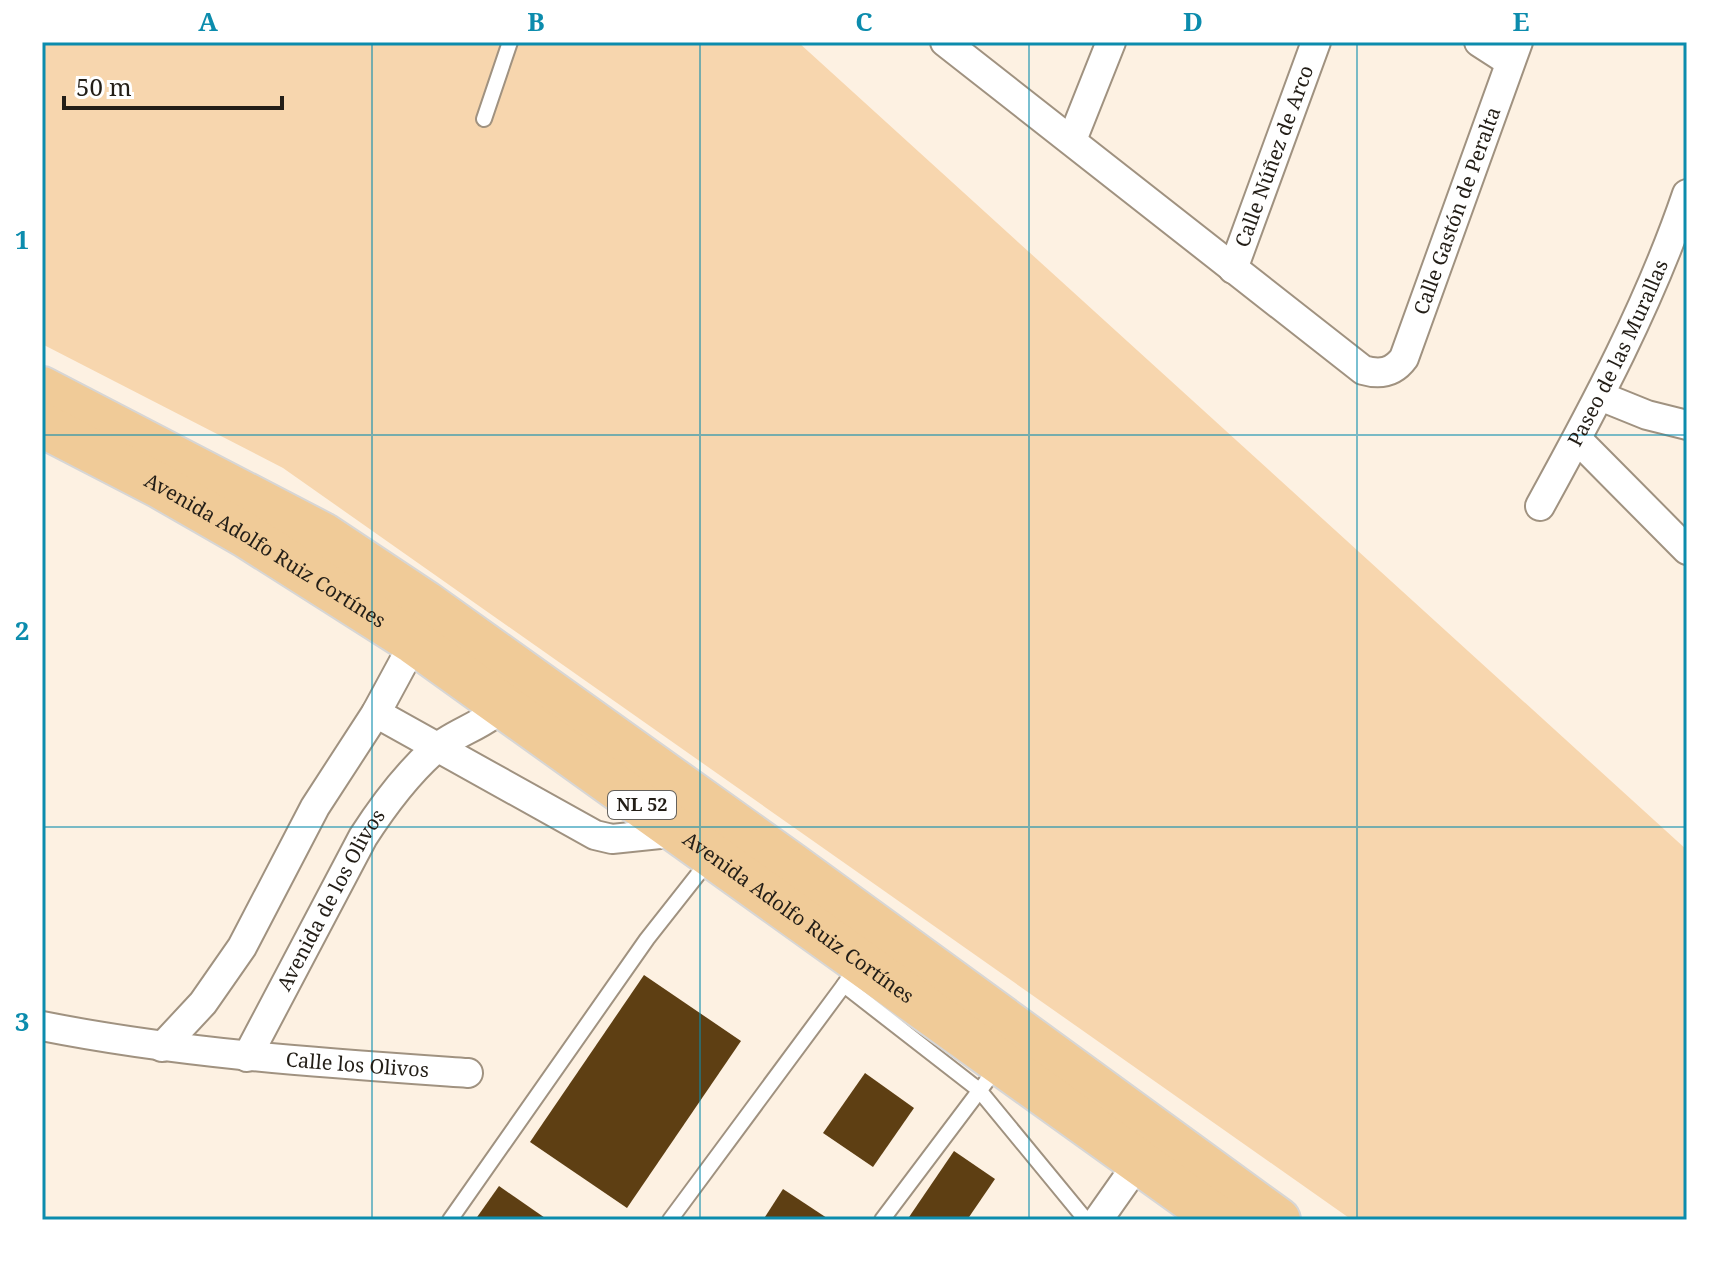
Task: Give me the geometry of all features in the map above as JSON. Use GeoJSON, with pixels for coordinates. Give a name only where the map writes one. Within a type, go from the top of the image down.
{"type":"FeatureCollection","features":[{"type":"Feature","properties":{"kind":"main road"},"geometry":{"type":"LineString","coordinates":[[42,389],[323,535],[504,682],[644,760],[1149,1147],[1278,1220]]}},
{"type":"Feature","properties":{"kind":"main road","name":"Avenida Adolfo Ruiz Cortínes"},"geometry":{"type":"LineString","coordinates":[[42,425],[160,486],[247,536],[414,642],[504,682],[852,974],[990,1076],[1149,1147],[1220,1220]]}},
{"type":"Feature","properties":{"kind":"street"},"geometry":{"type":"LineString","coordinates":[[945,42],[1233,269]]}},
{"type":"Feature","properties":{"kind":"street"},"geometry":{"type":"LineString","coordinates":[[1072,140],[1111,42]]}},
{"type":"Feature","properties":{"kind":"street","name":"Calle Núñez de Arco"},"geometry":{"type":"LineString","coordinates":[[1233,269],[1316,42]]}},
{"type":"Feature","properties":{"kind":"street"},"geometry":{"type":"LineString","coordinates":[[1479,42],[1514,52]]}},
{"type":"Feature","properties":{"kind":"street","name":"Calle Gastón de Peralta"},"geometry":{"type":"LineString","coordinates":[[1233,269],[1363,370],[1375,373],[1397,368],[1404,358],[1514,52]]}},
{"type":"Feature","properties":{"kind":"street","name":"Paseo de las Murallas"},"geometry":{"type":"LineString","coordinates":[[1540,506],[1600,396],[1681,231],[1687,194]]}},
{"type":"Feature","properties":{"kind":"street"},"geometry":{"type":"LineString","coordinates":[[1600,396],[1647,415],[1687,425]]}},
{"type":"Feature","properties":{"kind":"street"},"geometry":{"type":"LineString","coordinates":[[1577,439],[1687,550]]}},
{"type":"Feature","properties":{"kind":"street"},"geometry":{"type":"LineString","coordinates":[[162,1047],[203,1003],[242,947],[315,807],[376,713],[414,642]]}},
{"type":"Feature","properties":{"kind":"street","name":"Avenida de los Olivos"},"geometry":{"type":"LineString","coordinates":[[247,1057],[363,837],[408,776],[504,682]]}},
{"type":"Feature","properties":{"kind":"street"},"geometry":{"type":"LineString","coordinates":[[376,713],[435,749],[595,835],[612,839],[696,843]]}},
{"type":"Feature","properties":{"kind":"street"},"geometry":{"type":"LineString","coordinates":[[42,1026],[162,1047],[247,1057]]}},
{"type":"Feature","properties":{"kind":"street","name":"Calle los Olivos"},"geometry":{"type":"LineString","coordinates":[[247,1057],[468,1073]]}},
{"type":"Feature","properties":{"kind":"street"},"geometry":{"type":"LineString","coordinates":[[1098,1220],[1149,1147]]}},
{"type":"Feature","properties":{"kind":"lane"},"geometry":{"type":"LineString","coordinates":[[484,119],[510,42]]}},
{"type":"Feature","properties":{"kind":"lane"},"geometry":{"type":"LineString","coordinates":[[450,1220],[647,939],[696,843]]}},
{"type":"Feature","properties":{"kind":"lane"},"geometry":{"type":"LineString","coordinates":[[670,1220],[852,974]]}},
{"type":"Feature","properties":{"kind":"lane"},"geometry":{"type":"LineString","coordinates":[[882,1220],[990,1076],[1086,1220]]}},
{"type":"Feature","properties":{"kind":"shaded area"},"geometry":{"type":"Polygon","coordinates":[[[42,42],[798,42],[1687,850],[1687,1220],[1352,1220],[283,468],[42,344],[42,42]]]}},
{"type":"Feature","properties":{"kind":"building"},"geometry":{"type":"Polygon","coordinates":[[[644,975],[741,1041],[627,1208],[530,1142],[644,975]]]}},
{"type":"Feature","properties":{"kind":"building"},"geometry":{"type":"Polygon","coordinates":[[[865,1073],[914,1108],[873,1167],[823,1133],[865,1073]]]}},
{"type":"Feature","properties":{"kind":"building"},"geometry":{"type":"Polygon","coordinates":[[[954,1151],[995,1179],[967,1220],[907,1220],[954,1151]]]}},
{"type":"Feature","properties":{"kind":"building"},"geometry":{"type":"Polygon","coordinates":[[[499,1186],[548,1220],[475,1220],[499,1186]]]}},
{"type":"Feature","properties":{"kind":"building"},"geometry":{"type":"Polygon","coordinates":[[[783,1189],[830,1220],[763,1220],[783,1189]]]}}]}
